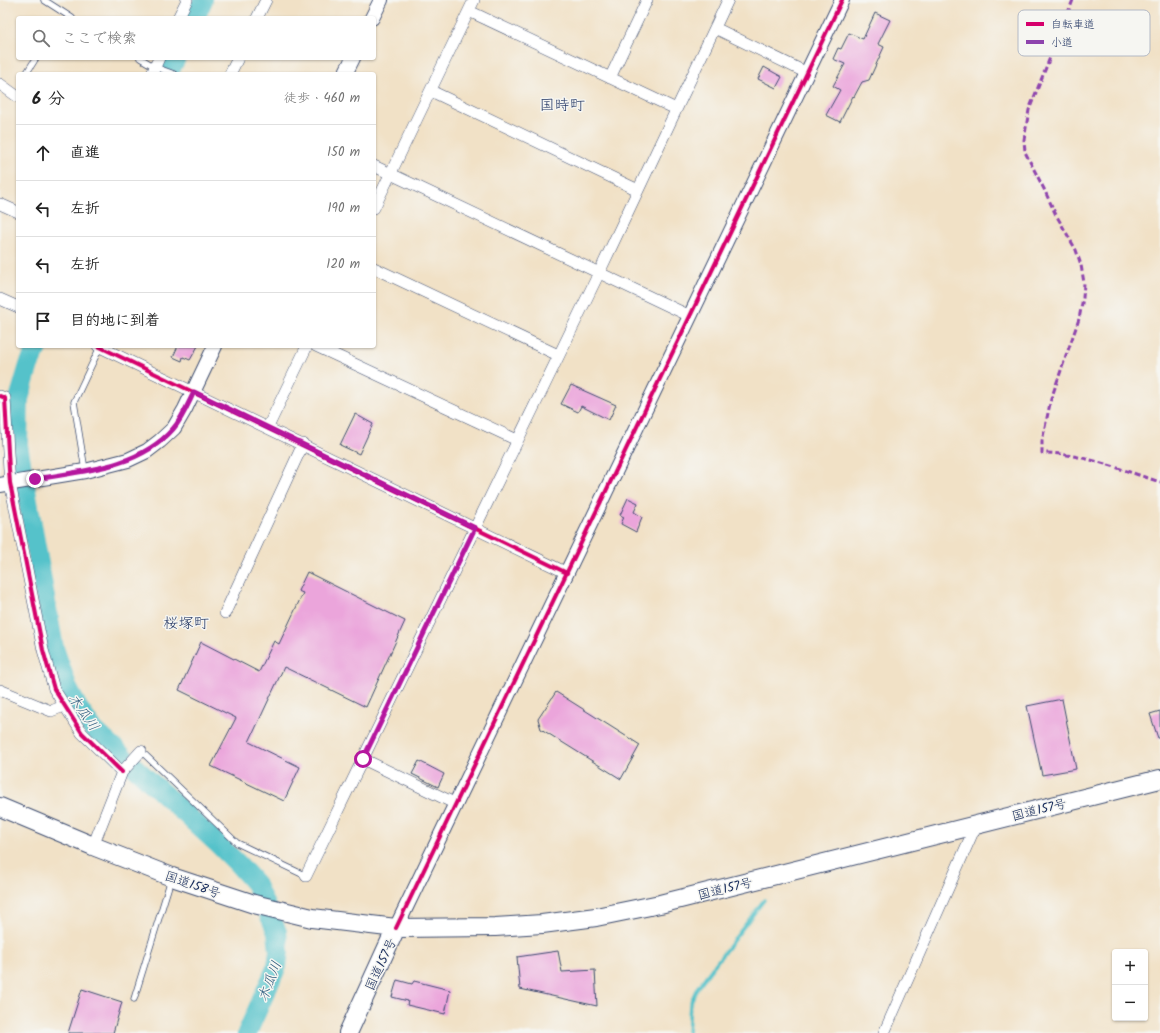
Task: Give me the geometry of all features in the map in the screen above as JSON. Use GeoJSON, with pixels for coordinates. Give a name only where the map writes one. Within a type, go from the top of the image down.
{"type":"FeatureCollection","features":[{"type":"Feature","properties":{"kind":"highway","name":"国道157号"},"geometry":{"type":"LineString","coordinates":[[348,1033],[396,928],[464,928],[542,924],[596,917],[660,904],[1160,779]]}},
{"type":"Feature","properties":{"kind":"highway","name":"国道158号"},"geometry":{"type":"LineString","coordinates":[[0,807],[172,877],[254,904],[312,918],[396,928]]}},
{"type":"Feature","properties":{"kind":"street"},"geometry":{"type":"LineString","coordinates":[[179,16],[187,0]]}},
{"type":"Feature","properties":{"kind":"street"},"geometry":{"type":"LineString","coordinates":[[258,16],[266,0]]}},
{"type":"Feature","properties":{"kind":"street"},"geometry":{"type":"LineString","coordinates":[[373,16],[381,0]]}},
{"type":"Feature","properties":{"kind":"street"},"geometry":{"type":"LineString","coordinates":[[376,204],[474,0]]}},
{"type":"Feature","properties":{"kind":"street"},"geometry":{"type":"LineString","coordinates":[[610,78],[647,0]]}},
{"type":"Feature","properties":{"kind":"street"},"geometry":{"type":"LineString","coordinates":[[306,876],[599,273],[728,0]]}},
{"type":"Feature","properties":{"kind":"street"},"geometry":{"type":"LineString","coordinates":[[396,928],[842,0]]}},
{"type":"Feature","properties":{"kind":"street"},"geometry":{"type":"LineString","coordinates":[[469,11],[676,109]]}},
{"type":"Feature","properties":{"kind":"street"},"geometry":{"type":"LineString","coordinates":[[715,28],[807,73]]}},
{"type":"Feature","properties":{"kind":"street"},"geometry":{"type":"LineString","coordinates":[[231,72],[237,60]]}},
{"type":"Feature","properties":{"kind":"street"},"geometry":{"type":"LineString","coordinates":[[346,72],[352,60]]}},
{"type":"Feature","properties":{"kind":"street"},"geometry":{"type":"LineString","coordinates":[[0,84],[16,94]]}},
{"type":"Feature","properties":{"kind":"street"},"geometry":{"type":"LineString","coordinates":[[430,91],[638,190]]}},
{"type":"Feature","properties":{"kind":"street"},"geometry":{"type":"LineString","coordinates":[[376,167],[690,316]]}},
{"type":"Feature","properties":{"kind":"street"},"geometry":{"type":"LineString","coordinates":[[0,204],[16,211]]}},
{"type":"Feature","properties":{"kind":"street"},"geometry":{"type":"LineString","coordinates":[[376,269],[558,355]]}},
{"type":"Feature","properties":{"kind":"street"},"geometry":{"type":"LineString","coordinates":[[0,299],[16,307]]}},
{"type":"Feature","properties":{"kind":"street"},"geometry":{"type":"LineString","coordinates":[[103,348],[567,573]]}},
{"type":"Feature","properties":{"kind":"street"},"geometry":{"type":"LineString","coordinates":[[9,483],[85,471],[128,460],[147,451],[156,445],[174,428],[194,392],[214,348]]}},
{"type":"Feature","properties":{"kind":"street"},"geometry":{"type":"LineString","coordinates":[[268,428],[306,348]]}},
{"type":"Feature","properties":{"kind":"street"},"geometry":{"type":"LineString","coordinates":[[320,348],[518,440]]}},
{"type":"Feature","properties":{"kind":"street"},"geometry":{"type":"LineString","coordinates":[[0,396],[5,398],[9,483],[43,650],[54,689],[82,733],[124,770]]}},
{"type":"Feature","properties":{"kind":"street"},"geometry":{"type":"LineString","coordinates":[[225,613],[303,444]]}},
{"type":"Feature","properties":{"kind":"street"},"geometry":{"type":"LineString","coordinates":[[0,690],[51,711],[64,706]]}},
{"type":"Feature","properties":{"kind":"street"},"geometry":{"type":"LineString","coordinates":[[93,846],[124,770],[139,753]]}},
{"type":"Feature","properties":{"kind":"street"},"geometry":{"type":"LineString","coordinates":[[363,759],[456,804]]}},
{"type":"Feature","properties":{"kind":"street"},"geometry":{"type":"LineString","coordinates":[[884,1033],[976,825]]}},
{"type":"Feature","properties":{"kind":"lane"},"geometry":{"type":"LineString","coordinates":[[44,0],[63,16]]}},
{"type":"Feature","properties":{"kind":"lane"},"geometry":{"type":"LineString","coordinates":[[27,72],[35,60]]}},
{"type":"Feature","properties":{"kind":"lane"},"geometry":{"type":"LineString","coordinates":[[144,60],[169,72]]}},
{"type":"Feature","properties":{"kind":"lane"},"geometry":{"type":"LineString","coordinates":[[85,471],[74,402],[98,348]]}},
{"type":"Feature","properties":{"kind":"lane"},"geometry":{"type":"LineString","coordinates":[[139,753],[237,843],[306,876]]}},
{"type":"Feature","properties":{"kind":"lane"},"geometry":{"type":"LineString","coordinates":[[134,999],[172,877]]}},
{"type":"Feature","properties":{"kind":"building"},"geometry":{"type":"Polygon","coordinates":[[[875,13],[890,20],[878,44],[884,47],[869,80],[862,82],[840,122],[826,115],[840,90],[833,86],[845,64],[833,59],[838,48],[841,49],[849,33],[863,39],[875,13]]]}},
{"type":"Feature","properties":{"kind":"building"},"geometry":{"type":"Polygon","coordinates":[[[764,67],[782,77],[776,88],[758,79],[764,67]]]}},
{"type":"Feature","properties":{"kind":"building"},"geometry":{"type":"Polygon","coordinates":[[[177,348],[197,348],[190,360],[183,357],[182,361],[173,357],[177,348]]]}},
{"type":"Feature","properties":{"kind":"building"},"geometry":{"type":"Polygon","coordinates":[[[571,385],[616,405],[609,420],[581,406],[578,412],[561,404],[571,385]]]}},
{"type":"Feature","properties":{"kind":"building"},"geometry":{"type":"Polygon","coordinates":[[[355,414],[373,424],[359,454],[340,445],[355,414]]]}},
{"type":"Feature","properties":{"kind":"building"},"geometry":{"type":"Polygon","coordinates":[[[628,498],[638,503],[634,512],[642,517],[636,532],[621,524],[624,517],[620,515],[628,498]]]}},
{"type":"Feature","properties":{"kind":"building"},"geometry":{"type":"Polygon","coordinates":[[[307,572],[405,621],[366,707],[284,667],[249,742],[300,767],[284,801],[211,766],[236,718],[179,690],[201,642],[259,672],[274,641],[279,644],[303,593],[298,591],[307,572]]]}},
{"type":"Feature","properties":{"kind":"building"},"geometry":{"type":"Polygon","coordinates":[[[556,692],[640,745],[621,779],[541,729],[538,719],[556,692]]]}},
{"type":"Feature","properties":{"kind":"building"},"geometry":{"type":"Polygon","coordinates":[[[1062,699],[1076,769],[1042,775],[1027,706],[1062,699]]]}},
{"type":"Feature","properties":{"kind":"building"},"geometry":{"type":"Polygon","coordinates":[[[1160,711],[1160,738],[1158,738],[1150,714],[1160,711]]]}},
{"type":"Feature","properties":{"kind":"building"},"geometry":{"type":"Polygon","coordinates":[[[419,761],[444,774],[438,787],[412,774],[419,761]]]}},
{"type":"Feature","properties":{"kind":"building"},"geometry":{"type":"Polygon","coordinates":[[[558,951],[562,972],[595,970],[597,1006],[520,989],[517,957],[558,951]]]}},
{"type":"Feature","properties":{"kind":"building"},"geometry":{"type":"Polygon","coordinates":[[[397,980],[412,984],[414,981],[450,990],[445,1014],[407,1005],[408,1001],[392,997],[397,980]]]}},
{"type":"Feature","properties":{"kind":"building"},"geometry":{"type":"Polygon","coordinates":[[[82,989],[122,1002],[113,1033],[68,1033],[82,989]]]}},
{"type":"Feature","properties":{"kind":"waterway","name":"木瓜川"},"geometry":{"type":"LineString","coordinates":[[196,16],[203,0]]}},
{"type":"Feature","properties":{"kind":"waterway","name":"木瓜川"},"geometry":{"type":"LineString","coordinates":[[169,72],[175,60]]}},
{"type":"Feature","properties":{"kind":"waterway","name":"木瓜川"},"geometry":{"type":"LineString","coordinates":[[37,348],[29,365],[19,399],[18,445],[54,648],[68,689],[78,708],[92,728],[219,845],[255,883],[277,932],[279,951],[277,966],[247,1033]]}},
{"type":"Feature","properties":{"kind":"waterway"},"geometry":{"type":"LineString","coordinates":[[688,1033],[690,1004],[697,988],[764,900]]}},
{"type":"Feature","properties":{"kind":"marked path"},"geometry":{"type":"LineString","coordinates":[[1069,10],[1073,0]]}},
{"type":"Feature","properties":{"kind":"marked path"},"geometry":{"type":"LineString","coordinates":[[1051,56],[1029,110],[1024,140],[1025,152],[1055,213],[1076,250],[1081,265],[1084,283],[1079,319],[1051,399],[1042,441],[1042,453],[1087,459],[1160,482]]}},
{"type":"Feature","properties":{"kind":"cycle path"},"geometry":{"type":"LineString","coordinates":[[396,928],[842,0]]}},
{"type":"Feature","properties":{"kind":"cycle path"},"geometry":{"type":"LineString","coordinates":[[102,348],[567,573]]}},
{"type":"Feature","properties":{"kind":"cycle path"},"geometry":{"type":"LineString","coordinates":[[0,396],[5,398],[10,483],[43,650],[54,689],[82,733],[122,772]]}},
{"type":"Feature","properties":{"kind":"district","name":"国時町"},"geometry":{"type":"Point","coordinates":[562,105]}},
{"type":"Feature","properties":{"kind":"district","name":"桜塚町"},"geometry":{"type":"Point","coordinates":[186,623]}},
{"type":"Feature","properties":{"kind":"route"},"geometry":{"type":"LineString","coordinates":[[35,479],[85,471],[110,465],[128,460],[147,451],[174,428],[194,392],[475,528],[363,759]]}}]}
